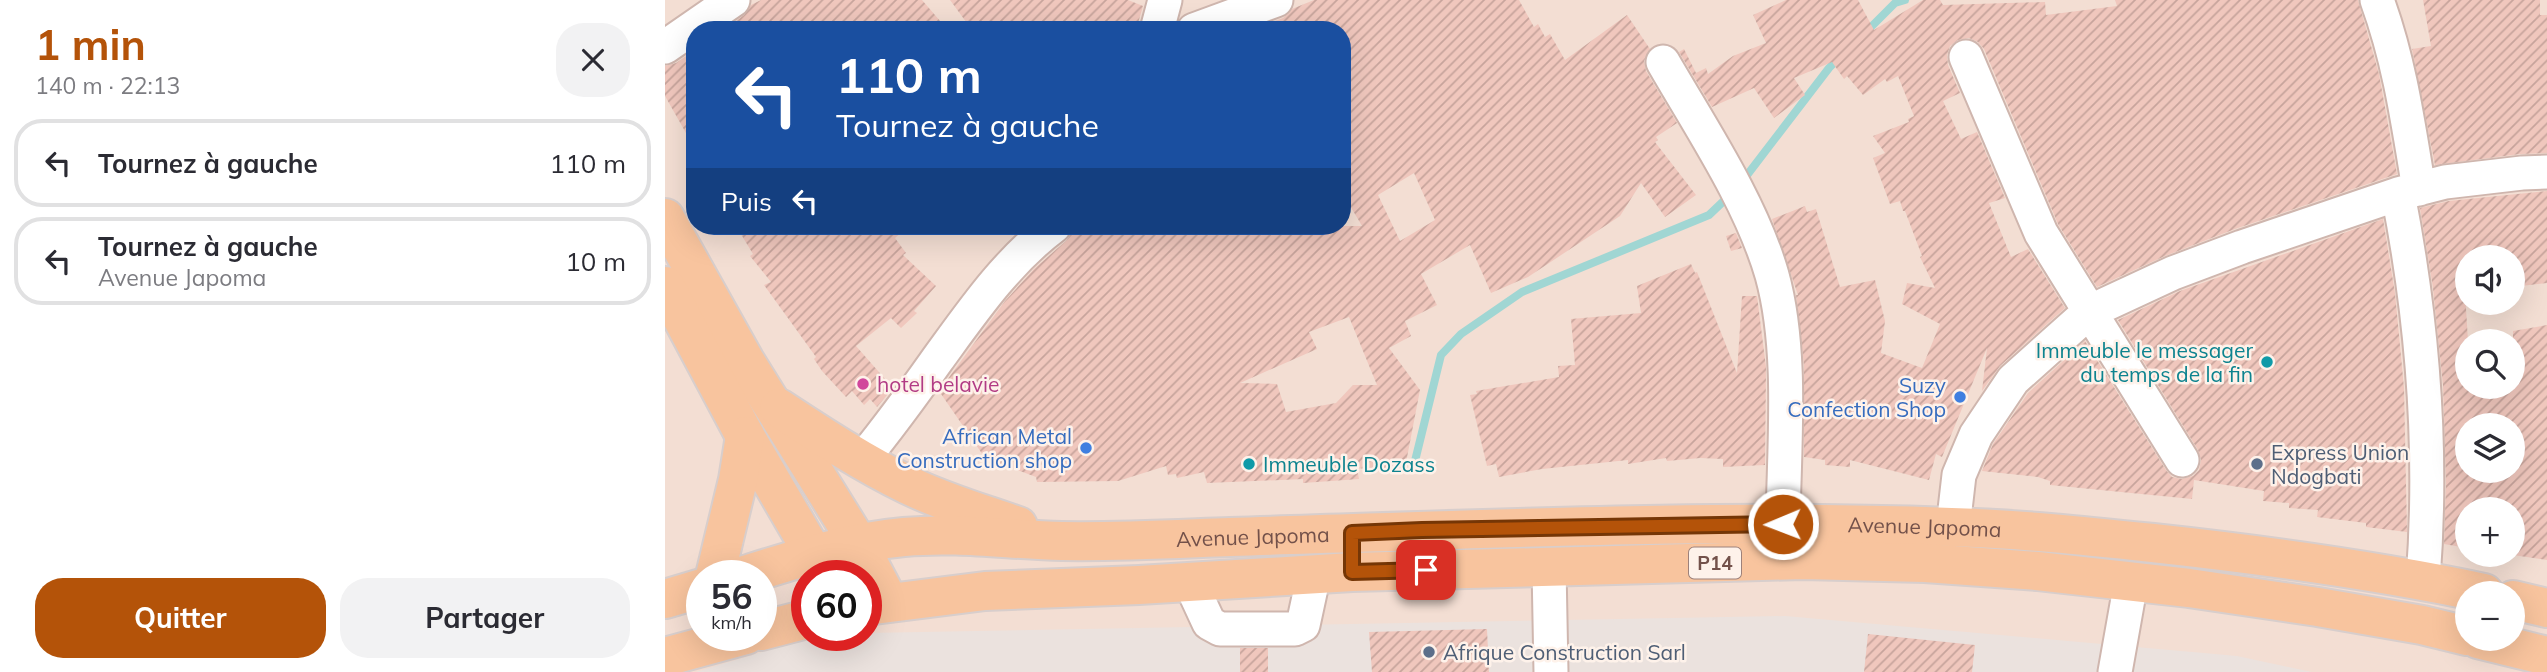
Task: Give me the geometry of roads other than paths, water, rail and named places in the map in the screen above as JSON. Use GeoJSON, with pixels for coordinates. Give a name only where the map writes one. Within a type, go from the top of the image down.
{"type":"FeatureCollection","features":[{"type":"Feature","properties":{"kind":"main road"},"geometry":{"type":"LineString","coordinates":[[665,218],[768,401],[858,543],[863,560]]}},
{"type":"Feature","properties":{"kind":"main road"},"geometry":{"type":"LineString","coordinates":[[665,286],[745,436],[816,560]]}},
{"type":"Feature","properties":{"kind":"main road"},"geometry":{"type":"LineString","coordinates":[[768,401],[862,460],[908,485],[953,504],[1063,541]]}},
{"type":"Feature","properties":{"kind":"main road"},"geometry":{"type":"LineString","coordinates":[[719,560],[738,480],[745,436]]}},
{"type":"Feature","properties":{"kind":"main road","name":"Avenue Japoma"},"geometry":{"type":"LineString","coordinates":[[858,543],[908,537],[964,536],[1063,541],[1422,530],[1783,524],[1953,527],[2025,531],[2255,554],[2455,587]]}},
{"type":"Feature","properties":{"kind":"main road"},"geometry":{"type":"LineString","coordinates":[[1352,533],[1352,572]]}},
{"type":"Feature","properties":{"kind":"main road","name":"P14"},"geometry":{"type":"LineString","coordinates":[[826,560],[858,543]]}},
{"type":"Feature","properties":{"kind":"main road","name":"Avenue Japoma"},"geometry":{"type":"LineString","coordinates":[[882,603],[985,591],[1352,572],[1803,561],[1924,563],[2037,571],[2131,582],[2318,607],[2455,633]]}},
{"type":"Feature","properties":{"kind":"main road"},"geometry":{"type":"LineString","coordinates":[[665,599],[686,593]]}},
{"type":"Feature","properties":{"kind":"main road"},"geometry":{"type":"LineString","coordinates":[[2525,603],[2547,608]]}},
{"type":"Feature","properties":{"kind":"main road"},"geometry":{"type":"LineString","coordinates":[[665,657],[687,651]]}},
{"type":"Feature","properties":{"kind":"main road"},"geometry":{"type":"LineString","coordinates":[[2525,651],[2547,656]]}},
{"type":"Feature","properties":{"kind":"street"},"geometry":{"type":"LineString","coordinates":[[703,21],[733,0]]}},
{"type":"Feature","properties":{"kind":"street"},"geometry":{"type":"LineString","coordinates":[[1159,21],[1165,0]]}},
{"type":"Feature","properties":{"kind":"street"},"geometry":{"type":"LineString","coordinates":[[1219,21],[1276,0]]}},
{"type":"Feature","properties":{"kind":"street"},"geometry":{"type":"LineString","coordinates":[[2377,0],[2392,41],[2399,72],[2409,192],[2410,254],[2424,384],[2428,451],[2423,580]]}},
{"type":"Feature","properties":{"kind":"street"},"geometry":{"type":"LineString","coordinates":[[665,47],[686,32]]}},
{"type":"Feature","properties":{"kind":"street"},"geometry":{"type":"LineString","coordinates":[[1966,57],[2041,233],[2182,460]]}},
{"type":"Feature","properties":{"kind":"street"},"geometry":{"type":"LineString","coordinates":[[1663,62],[1723,164],[1772,274],[1781,319],[1784,364],[1783,524]]}},
{"type":"Feature","properties":{"kind":"street"},"geometry":{"type":"LineString","coordinates":[[1953,527],[1959,475],[1976,435],[2013,380],[2089,312],[2173,273],[2231,251],[2409,192],[2445,182],[2547,172]]}},
{"type":"Feature","properties":{"kind":"street"},"geometry":{"type":"LineString","coordinates":[[862,460],[903,409],[985,295],[1031,243],[1042,235]]}},
{"type":"Feature","properties":{"kind":"street"},"geometry":{"type":"LineString","coordinates":[[1549,567],[1551,672]]}},
{"type":"Feature","properties":{"kind":"street"},"geometry":{"type":"LineString","coordinates":[[1190,582],[1209,623],[1220,629],[1295,629],[1303,625],[1306,617],[1314,574]]}},
{"type":"Feature","properties":{"kind":"street"},"geometry":{"type":"LineString","coordinates":[[2115,672],[2131,582]]}},
{"type":"Feature","properties":{"kind":"waterway"},"geometry":{"type":"LineString","coordinates":[[1866,32],[1895,3],[1905,0]]}},
{"type":"Feature","properties":{"kind":"waterway"},"geometry":{"type":"LineString","coordinates":[[1741,183],[1839,58]]}},
{"type":"Feature","properties":{"kind":"waterway"},"geometry":{"type":"LineString","coordinates":[[1414,465],[1441,355],[1461,334],[1522,292],[1709,215],[1730,195]]}},
{"type":"Feature","properties":{"kind":"place","name":"Immeuble le messager du temps de la fin"},"geometry":{"type":"Point","coordinates":[2267,362]}},
{"type":"Feature","properties":{"kind":"place","name":"hotel belavie"},"geometry":{"type":"Point","coordinates":[863,384]}},
{"type":"Feature","properties":{"kind":"place","name":"Suzy Confection Shop"},"geometry":{"type":"Point","coordinates":[1960,397]}},
{"type":"Feature","properties":{"kind":"place","name":"African Metal Construction shop"},"geometry":{"type":"Point","coordinates":[1086,448]}},
{"type":"Feature","properties":{"kind":"place","name":"Immeuble Dozass"},"geometry":{"type":"Point","coordinates":[1249,464]}},
{"type":"Feature","properties":{"kind":"place","name":"Express Union Ndogbati"},"geometry":{"type":"Point","coordinates":[2257,464]}},
{"type":"Feature","properties":{"kind":"place","name":"Afrique Construction Sarl"},"geometry":{"type":"Point","coordinates":[1429,652]}}]}
